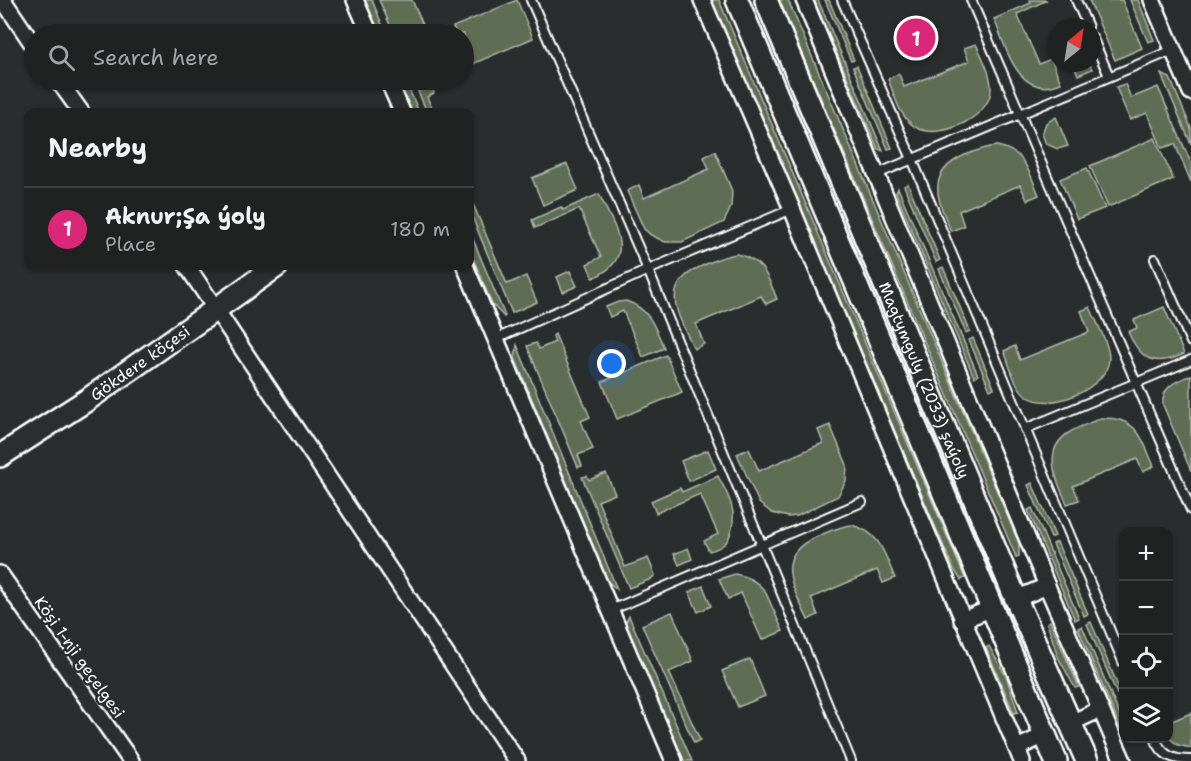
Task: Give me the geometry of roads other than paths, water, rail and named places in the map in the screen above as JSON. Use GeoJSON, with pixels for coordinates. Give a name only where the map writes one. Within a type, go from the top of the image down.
{"type":"FeatureCollection","features":[{"type":"Feature","properties":{"kind":"main road","name":"Magtymguly (2033) şaýoly"},"geometry":{"type":"LineString","coordinates":[[737,0],[1056,761]]}},
{"type":"Feature","properties":{"kind":"main road","name":"Magtymguly (2033) şaýoly"},"geometry":{"type":"LineString","coordinates":[[765,0],[1016,599],[1087,761]]}},
{"type":"Feature","properties":{"kind":"main road","name":"Gökdere köçesi"},"geometry":{"type":"LineString","coordinates":[[0,456],[87,400],[271,270]]}},
{"type":"Feature","properties":{"kind":"street"},"geometry":{"type":"LineString","coordinates":[[355,0],[366,24]]}},
{"type":"Feature","properties":{"kind":"street"},"geometry":{"type":"LineString","coordinates":[[702,0],[792,209],[1020,755],[1045,735]]}},
{"type":"Feature","properties":{"kind":"street"},"geometry":{"type":"LineString","coordinates":[[804,0],[1047,586],[1123,761]]}},
{"type":"Feature","properties":{"kind":"street"},"geometry":{"type":"LineString","coordinates":[[1152,0],[1191,92]]}},
{"type":"Feature","properties":{"kind":"street"},"geometry":{"type":"LineString","coordinates":[[2,4],[24,33]]}},
{"type":"Feature","properties":{"kind":"street"},"geometry":{"type":"LineString","coordinates":[[65,90],[78,108]]}},
{"type":"Feature","properties":{"kind":"street"},"geometry":{"type":"LineString","coordinates":[[392,90],[400,108]]}},
{"type":"Feature","properties":{"kind":"street"},"geometry":{"type":"LineString","coordinates":[[190,270],[517,761]]}},
{"type":"Feature","properties":{"kind":"street"},"geometry":{"type":"LineString","coordinates":[[467,270],[674,761]]}},
{"type":"Feature","properties":{"kind":"street","name":"Köşi 1-nji geçelgesi"},"geometry":{"type":"LineString","coordinates":[[0,574],[131,761]]}},
{"type":"Feature","properties":{"kind":"street"},"geometry":{"type":"LineString","coordinates":[[1016,599],[1047,586]]}},
{"type":"Feature","properties":{"kind":"street"},"geometry":{"type":"LineString","coordinates":[[962,620],[993,608]]}},
{"type":"Feature","properties":{"kind":"street"},"geometry":{"type":"LineString","coordinates":[[1071,723],[1099,710]]}},
{"type":"Feature","properties":{"kind":"lane"},"geometry":{"type":"LineString","coordinates":[[531,0],[648,270],[851,761]]}},
{"type":"Feature","properties":{"kind":"lane"},"geometry":{"type":"LineString","coordinates":[[842,0],[912,159],[1119,652]]}},
{"type":"Feature","properties":{"kind":"lane"},"geometry":{"type":"LineString","coordinates":[[971,0],[1191,510]]}},
{"type":"Feature","properties":{"kind":"lane"},"geometry":{"type":"LineString","coordinates":[[1076,0],[1084,18]]}},
{"type":"Feature","properties":{"kind":"lane"},"geometry":{"type":"LineString","coordinates":[[877,174],[1173,50]]}},
{"type":"Feature","properties":{"kind":"lane"},"geometry":{"type":"LineString","coordinates":[[1101,58],[1109,76]]}},
{"type":"Feature","properties":{"kind":"lane"},"geometry":{"type":"LineString","coordinates":[[496,339],[648,270],[792,209]]}},
{"type":"Feature","properties":{"kind":"lane"},"geometry":{"type":"LineString","coordinates":[[1155,259],[1191,342]]}},
{"type":"Feature","properties":{"kind":"lane"},"geometry":{"type":"LineString","coordinates":[[1025,429],[1191,360]]}},
{"type":"Feature","properties":{"kind":"lane"},"geometry":{"type":"LineString","coordinates":[[611,610],[862,502]]}},
{"type":"Feature","properties":{"kind":"lane"},"geometry":{"type":"LineString","coordinates":[[1158,743],[1165,756],[1178,760],[1191,760]]}},
{"type":"Feature","properties":{"kind":"place","name":"Aknur;Şa ýoly"},"geometry":{"type":"Point","coordinates":[916,38]}}]}
